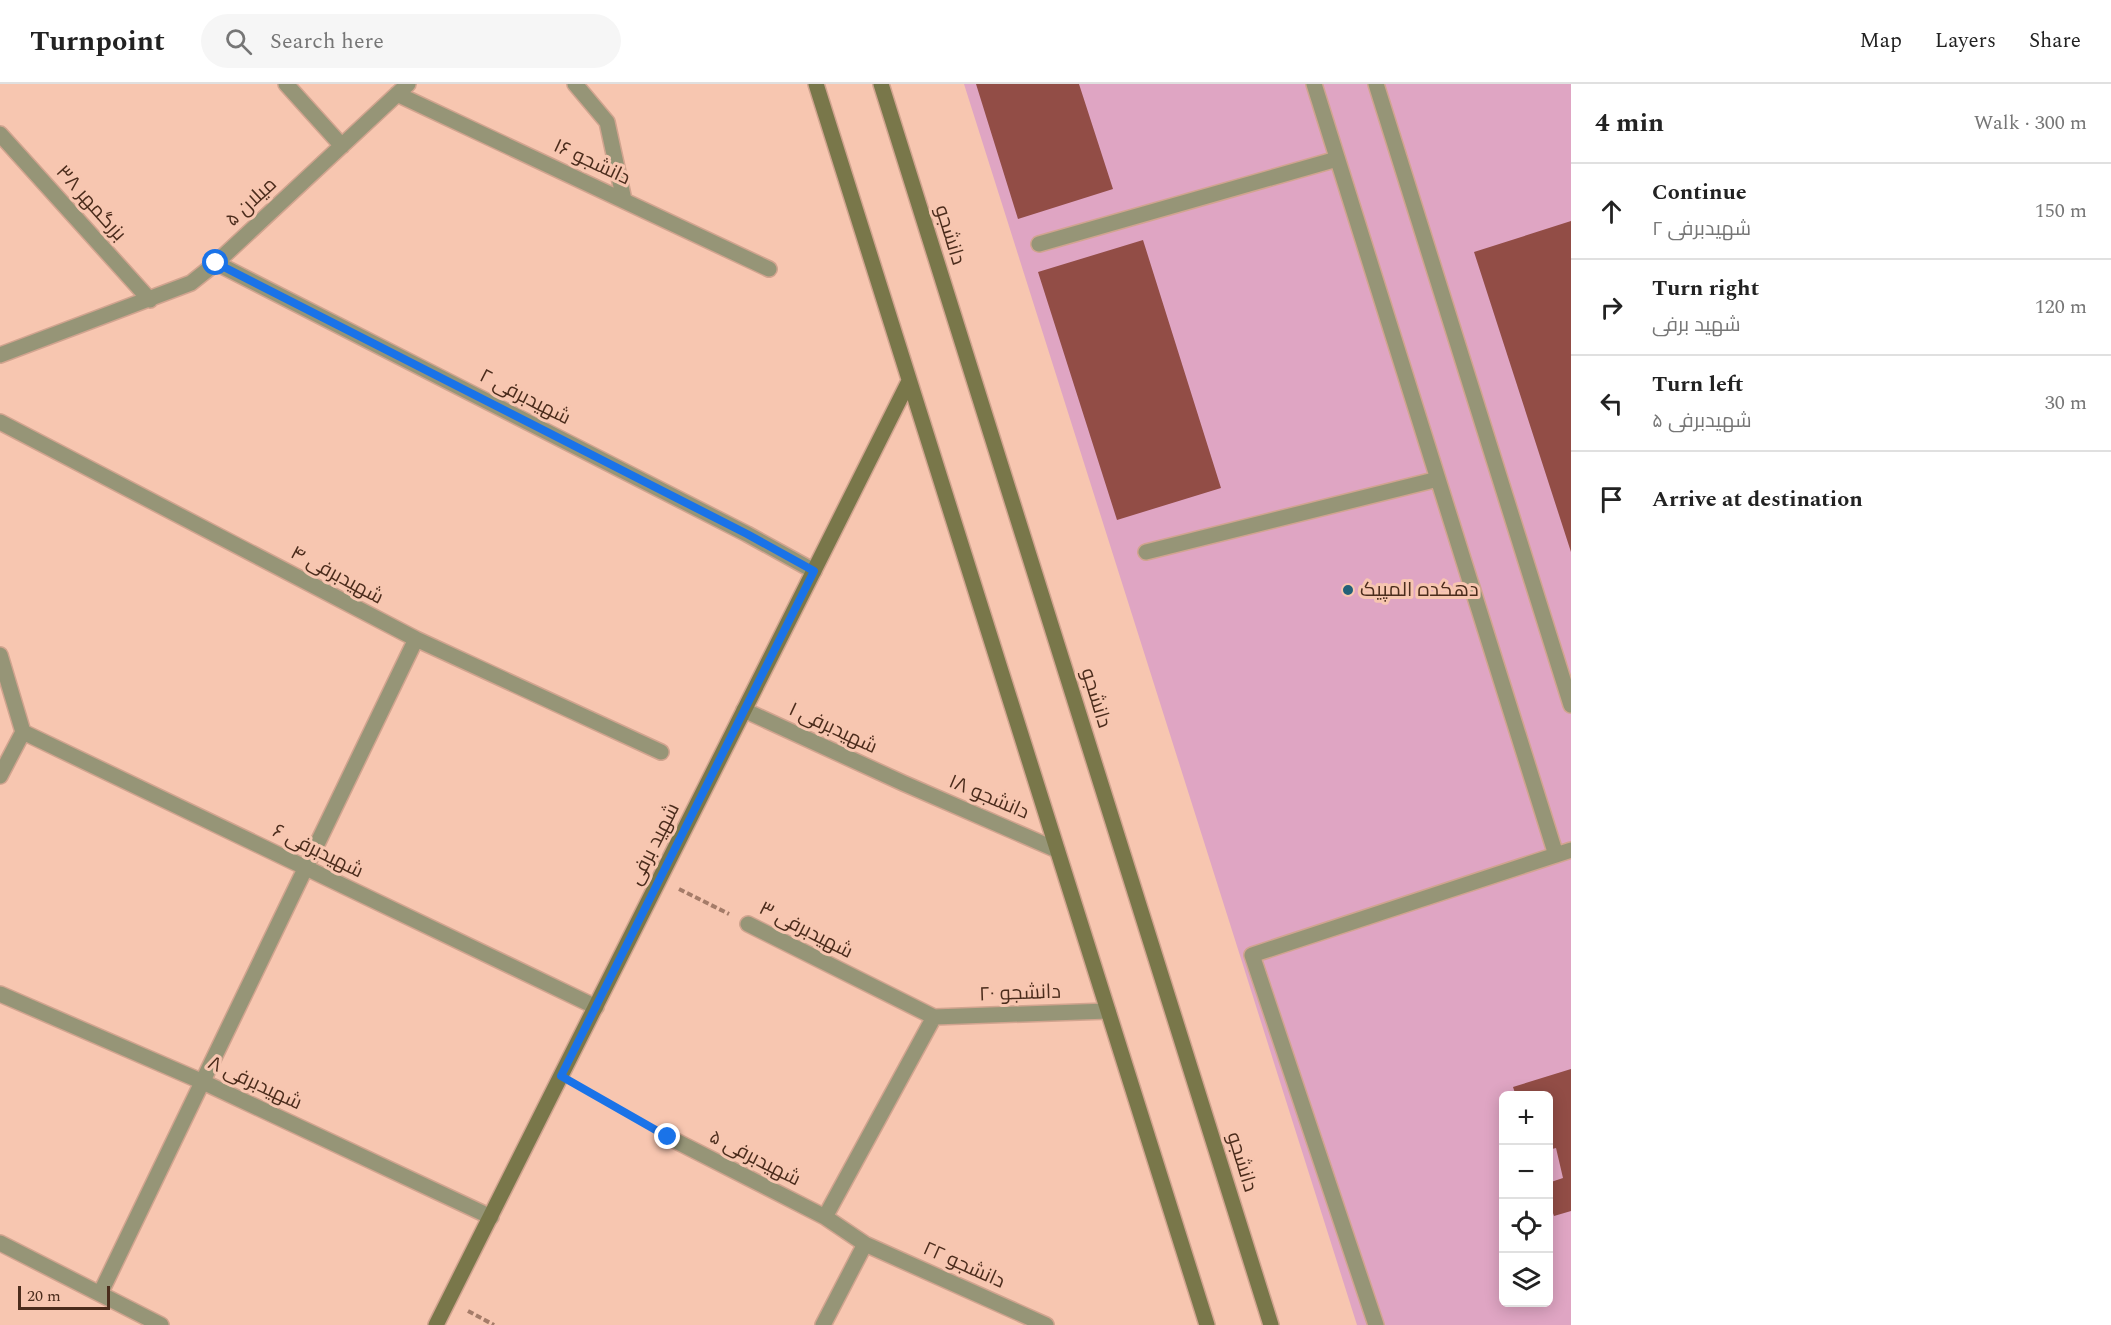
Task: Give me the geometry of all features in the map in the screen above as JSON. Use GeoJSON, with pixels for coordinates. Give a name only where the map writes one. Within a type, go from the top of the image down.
{"type":"FeatureCollection","features":[{"type":"Feature","properties":{"kind":"main road"},"geometry":{"type":"LineString","coordinates":[[816,84],[1207,1325]]}},
{"type":"Feature","properties":{"kind":"main road","name":"دانشجو"},"geometry":{"type":"LineString","coordinates":[[880,84],[1271,1325]]}},
{"type":"Feature","properties":{"kind":"main road","name":"شهید برفی"},"geometry":{"type":"LineString","coordinates":[[436,1325],[909,381]]}},
{"type":"Feature","properties":{"kind":"street"},"geometry":{"type":"LineString","coordinates":[[286,84],[342,146]]}},
{"type":"Feature","properties":{"kind":"street"},"geometry":{"type":"LineString","coordinates":[[575,84],[607,122],[624,200]]}},
{"type":"Feature","properties":{"kind":"street"},"geometry":{"type":"LineString","coordinates":[[1314,84],[1556,855]]}},
{"type":"Feature","properties":{"kind":"street"},"geometry":{"type":"LineString","coordinates":[[1376,84],[1571,705]]}},
{"type":"Feature","properties":{"kind":"street","name":"میلان ۵"},"geometry":{"type":"LineString","coordinates":[[0,355],[191,284],[403,89]]}},
{"type":"Feature","properties":{"kind":"street","name":"دانشجو ۱۶"},"geometry":{"type":"LineString","coordinates":[[403,89],[624,200],[769,269]]}},
{"type":"Feature","properties":{"kind":"street","name":"بزرگمهر ۳۸"},"geometry":{"type":"LineString","coordinates":[[0,134],[150,300]]}},
{"type":"Feature","properties":{"kind":"street"},"geometry":{"type":"LineString","coordinates":[[1039,244],[1337,159]]}},
{"type":"Feature","properties":{"kind":"street","name":"شهیدبرفی ۲"},"geometry":{"type":"LineString","coordinates":[[216,263],[747,534],[814,571]]}},
{"type":"Feature","properties":{"kind":"street","name":"شهیدبرفی ۴"},"geometry":{"type":"LineString","coordinates":[[0,422],[416,639],[661,752]]}},
{"type":"Feature","properties":{"kind":"street"},"geometry":{"type":"LineString","coordinates":[[1146,552],[1438,479]]}},
{"type":"Feature","properties":{"kind":"street"},"geometry":{"type":"LineString","coordinates":[[100,1294],[416,639]]}},
{"type":"Feature","properties":{"kind":"street"},"geometry":{"type":"LineString","coordinates":[[0,655],[6,696],[23,732],[0,776]]}},
{"type":"Feature","properties":{"kind":"street","name":"شهیدبرفی ۱"},"geometry":{"type":"LineString","coordinates":[[744,711],[903,783]]}},
{"type":"Feature","properties":{"kind":"street","name":"شهیدبرفی ۶"},"geometry":{"type":"LineString","coordinates":[[23,732],[596,1007]]}},
{"type":"Feature","properties":{"kind":"street","name":"دانشجو ۱۸"},"geometry":{"type":"LineString","coordinates":[[903,783],[1057,850]]}},
{"type":"Feature","properties":{"kind":"street"},"geometry":{"type":"LineString","coordinates":[[1376,1325],[1252,955],[1571,850]]}},
{"type":"Feature","properties":{"kind":"street","name":"شهیدبرفی ۳"},"geometry":{"type":"LineString","coordinates":[[748,924],[934,1017]]}},
{"type":"Feature","properties":{"kind":"street","name":"شهیدبرفی ۸"},"geometry":{"type":"LineString","coordinates":[[0,994],[203,1082],[490,1216]]}},
{"type":"Feature","properties":{"kind":"street","name":"دانشجو ۲۰"},"geometry":{"type":"LineString","coordinates":[[934,1017],[1108,1011]]}},
{"type":"Feature","properties":{"kind":"street"},"geometry":{"type":"LineString","coordinates":[[825,1217],[934,1017]]}},
{"type":"Feature","properties":{"kind":"street","name":"شهیدبرفی ۵"},"geometry":{"type":"LineString","coordinates":[[668,1137],[825,1217],[866,1244]]}},
{"type":"Feature","properties":{"kind":"street"},"geometry":{"type":"LineString","coordinates":[[0,1243],[161,1325]]}},
{"type":"Feature","properties":{"kind":"street"},"geometry":{"type":"LineString","coordinates":[[823,1325],[866,1244]]}},
{"type":"Feature","properties":{"kind":"street","name":"دانشجو ۲۲"},"geometry":{"type":"LineString","coordinates":[[866,1244],[1046,1325]]}},
{"type":"Feature","properties":{"kind":"path","name":"شهیدبرفی ۳"},"geometry":{"type":"LineString","coordinates":[[660,879],[748,924]]}},
{"type":"Feature","properties":{"kind":"path"},"geometry":{"type":"LineString","coordinates":[[561,1076],[668,1137]]}},
{"type":"Feature","properties":{"kind":"path"},"geometry":{"type":"LineString","coordinates":[[449,1300],[494,1325]]}},
{"type":"Feature","properties":{"kind":"shaded area","name":"دهکده المپیک"},"geometry":{"type":"Polygon","coordinates":[[[964,84],[1571,84],[1571,1325],[1357,1325],[964,84]]]}},
{"type":"Feature","properties":{"kind":"building"},"geometry":{"type":"Polygon","coordinates":[[[976,84],[1079,84],[1113,189],[1018,219],[976,84]]]}},
{"type":"Feature","properties":{"kind":"building"},"geometry":{"type":"Polygon","coordinates":[[[1571,221],[1571,552],[1474,252],[1571,221]]]}},
{"type":"Feature","properties":{"kind":"building"},"geometry":{"type":"Polygon","coordinates":[[[1143,240],[1221,488],[1117,520],[1038,272],[1143,240]]]}},
{"type":"Feature","properties":{"kind":"building"},"geometry":{"type":"Polygon","coordinates":[[[1571,1069],[1571,1211],[1554,1216],[1553,1213],[1553,1181],[1563,1178],[1556,1148],[1553,1149],[1553,1091],[1514,1091],[1513,1087],[1571,1069]]]}},
{"type":"Feature","properties":{"kind":"place","name":"دهکده المپیک"},"geometry":{"type":"Point","coordinates":[1348,590]}},
{"type":"Feature","properties":{"kind":"route"},"geometry":{"type":"LineString","coordinates":[[216,263],[747,534],[814,571],[561,1076],[668,1137]]}}]}
